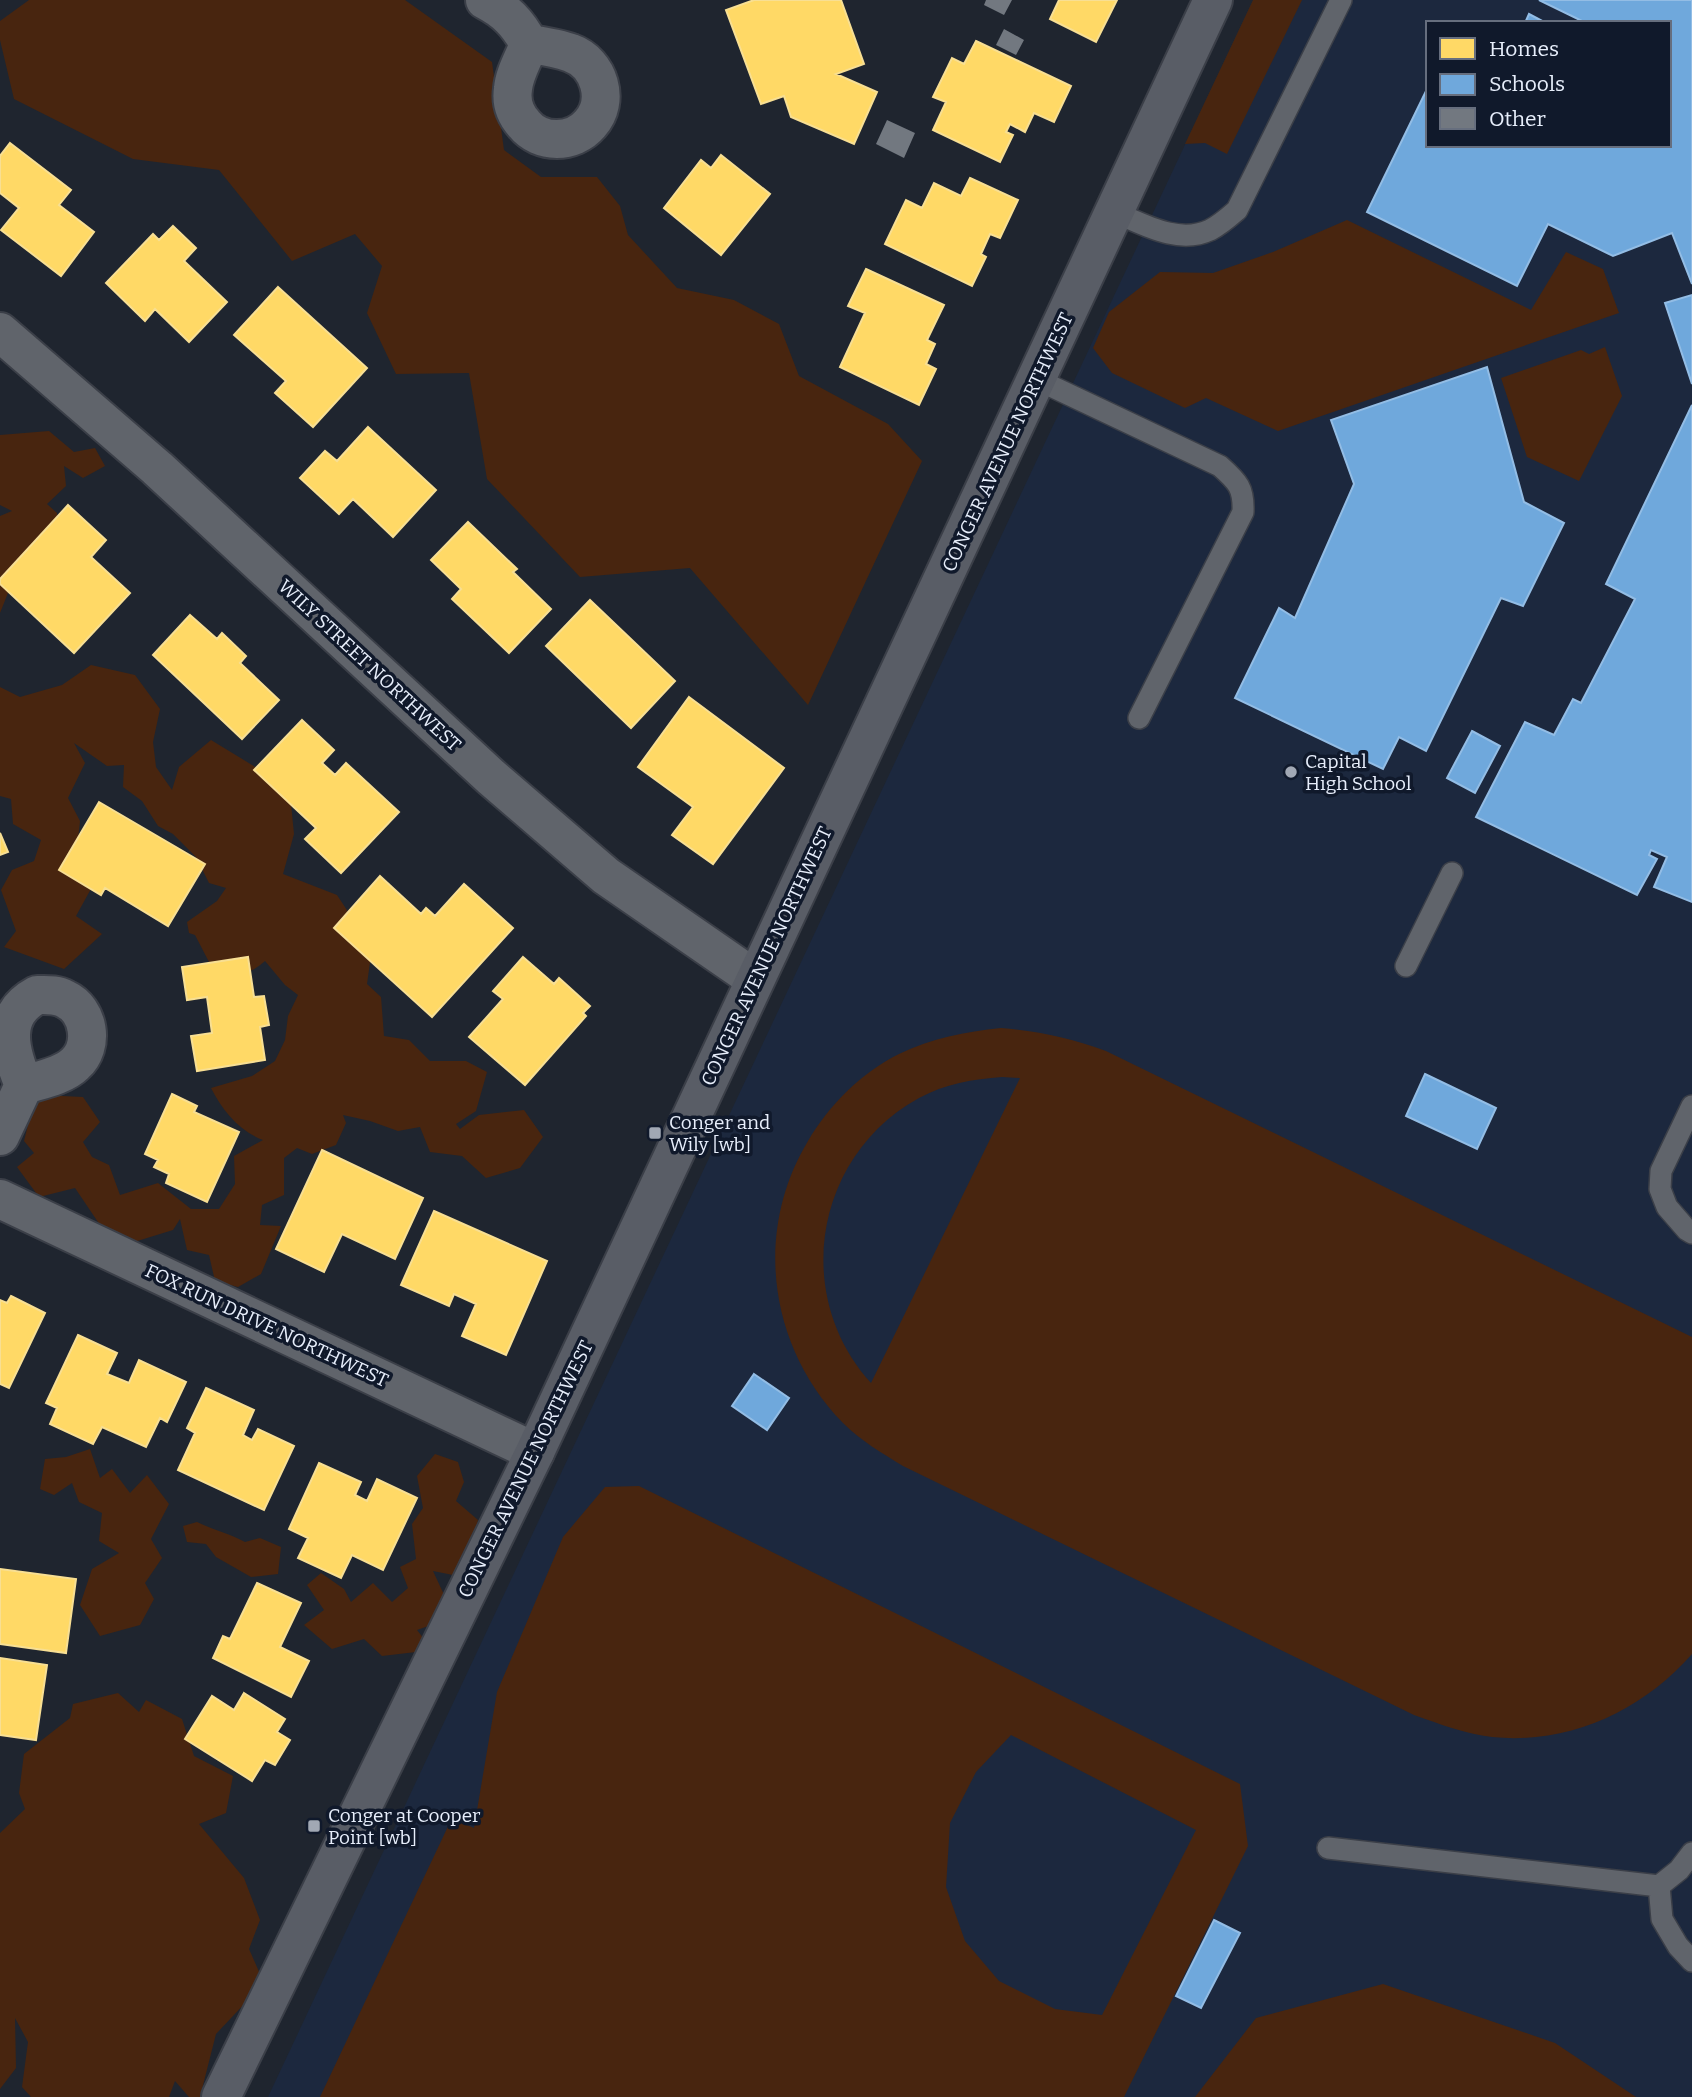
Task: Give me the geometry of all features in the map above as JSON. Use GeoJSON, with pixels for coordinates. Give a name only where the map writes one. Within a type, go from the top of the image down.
{"type":"FeatureCollection","features":[{"type":"Feature","properties":{"kind":"street"},"geometry":{"type":"LineString","coordinates":[[485,0],[503,9],[519,25],[529,44]]}},
{"type":"Feature","properties":{"kind":"street","name":"CONGER AVENUE NORTHWEST"},"geometry":{"type":"LineString","coordinates":[[221,2097],[535,1452],[1213,0]]}},
{"type":"Feature","properties":{"kind":"street","name":"WILY STREET NORTHWEST"},"geometry":{"type":"LineString","coordinates":[[0,332],[299,597],[491,777],[606,876],[755,979]]}},
{"type":"Feature","properties":{"kind":"street"},"geometry":{"type":"LineString","coordinates":[[0,1136],[24,1085]]}},
{"type":"Feature","properties":{"kind":"street","name":"FOX RUN DRIVE NORTHWEST"},"geometry":{"type":"LineString","coordinates":[[0,1199],[535,1452]]}},
{"type":"Feature","properties":{"kind":"lane"},"geometry":{"type":"LineString","coordinates":[[1114,212],[1162,233],[1191,235],[1210,230],[1237,210],[1341,0]]}},
{"type":"Feature","properties":{"kind":"lane"},"geometry":{"type":"LineString","coordinates":[[1036,379],[1220,466],[1236,480],[1244,495],[1243,512],[1139,719]]}},
{"type":"Feature","properties":{"kind":"lane"},"geometry":{"type":"LineString","coordinates":[[1406,966],[1452,873]]}},
{"type":"Feature","properties":{"kind":"lane"},"geometry":{"type":"LineString","coordinates":[[1692,1106],[1661,1171],[1660,1189],[1667,1207],[1692,1233]]}},
{"type":"Feature","properties":{"kind":"lane"},"geometry":{"type":"LineString","coordinates":[[1328,1848],[1659,1886],[1679,1870],[1692,1853]]}},
{"type":"Feature","properties":{"kind":"lane"},"geometry":{"type":"LineString","coordinates":[[1659,1886],[1662,1919],[1678,1946],[1692,1961]]}},
{"type":"Feature","properties":{"kind":"shaded area"},"geometry":{"type":"Polygon","coordinates":[[[29,0],[405,0],[492,62],[504,150],[541,177],[597,177],[620,206],[628,235],[677,288],[734,300],[779,324],[799,376],[888,424],[922,461],[808,705],[690,568],[580,577],[487,479],[469,373],[396,374],[367,313],[382,266],[355,234],[292,261],[219,170],[133,159],[14,99],[0,40],[0,21],[29,0]]]}},
{"type":"Feature","properties":{"kind":"shaded area","name":"Capital High School"},"geometry":{"type":"Polygon","coordinates":[[[1253,0],[1692,0],[1692,2097],[268,2097],[1253,0]]]}},
{"type":"Feature","properties":{"kind":"shaded area"},"geometry":{"type":"Polygon","coordinates":[[[1253,0],[1302,0],[1227,154],[1205,143],[1185,144],[1253,0]]]}},
{"type":"Feature","properties":{"kind":"shaded area"},"geometry":{"type":"Polygon","coordinates":[[[1347,220],[1531,310],[1566,252],[1603,269],[1619,313],[1278,431],[1206,398],[1185,408],[1112,373],[1093,348],[1109,312],[1160,272],[1213,273],[1273,252],[1347,220]]]}},
{"type":"Feature","properties":{"kind":"shaded area"},"geometry":{"type":"Polygon","coordinates":[[[1605,347],[1622,396],[1579,481],[1527,457],[1501,378],[1581,350],[1589,354],[1605,347]]]}},
{"type":"Feature","properties":{"kind":"shaded area"},"geometry":{"type":"Polygon","coordinates":[[[49,431],[74,452],[95,448],[105,466],[83,478],[64,466],[66,486],[47,504],[57,513],[58,547],[48,584],[8,593],[0,613],[0,516],[12,511],[0,505],[0,435],[49,431]]]}},
{"type":"Feature","properties":{"kind":"shaded area"},"geometry":{"type":"Polygon","coordinates":[[[91,665],[135,675],[160,709],[153,742],[156,767],[172,790],[179,767],[211,740],[257,768],[290,794],[294,834],[283,874],[337,895],[372,948],[367,984],[381,997],[384,1036],[409,1040],[430,1061],[466,1061],[487,1072],[476,1111],[456,1124],[460,1129],[479,1115],[524,1110],[543,1137],[520,1168],[486,1178],[462,1156],[430,1152],[420,1127],[398,1131],[343,1115],[346,1123],[336,1145],[312,1154],[297,1148],[284,1158],[284,1195],[262,1205],[260,1225],[281,1226],[261,1274],[238,1287],[215,1281],[209,1255],[187,1250],[180,1219],[173,1230],[134,1242],[100,1225],[75,1188],[39,1197],[17,1167],[34,1153],[24,1141],[31,1113],[41,1095],[83,1097],[100,1122],[83,1142],[92,1157],[109,1165],[120,1195],[158,1183],[191,1209],[219,1209],[235,1184],[234,1156],[263,1140],[232,1119],[211,1088],[252,1076],[275,1061],[285,1040],[288,1016],[298,995],[285,985],[265,961],[249,972],[239,974],[219,973],[209,962],[195,935],[189,933],[187,922],[217,901],[226,888],[209,883],[196,857],[173,834],[158,826],[142,801],[123,787],[124,765],[107,766],[74,743],[85,763],[68,798],[80,821],[76,858],[92,887],[76,916],[102,934],[64,969],[4,947],[16,931],[1,890],[12,870],[34,861],[41,840],[13,824],[11,799],[0,796],[0,687],[20,697],[62,685],[91,665]]]}},
{"type":"Feature","properties":{"kind":"shaded area"},"geometry":{"type":"Polygon","coordinates":[[[1001,1028],[1042,1033],[1106,1051],[1692,1337],[1692,1654],[1650,1692],[1627,1707],[1576,1729],[1521,1738],[1482,1736],[1462,1731],[1414,1715],[903,1466],[843,1423],[818,1393],[799,1360],[785,1324],[777,1288],[775,1250],[780,1213],[791,1176],[816,1128],[836,1102],[872,1070],[899,1054],[924,1044],[949,1036],[1001,1028]],[[1020,1078],[970,1081],[939,1089],[919,1098],[884,1123],[856,1154],[837,1190],[826,1229],[824,1269],[830,1309],[846,1348],[871,1383],[1020,1078]]]}},
{"type":"Feature","properties":{"kind":"shaded area"},"geometry":{"type":"Polygon","coordinates":[[[90,1449],[100,1478],[112,1469],[130,1493],[147,1475],[169,1504],[151,1539],[162,1558],[145,1583],[154,1599],[140,1625],[100,1636],[80,1605],[92,1569],[119,1553],[99,1541],[102,1513],[79,1502],[72,1483],[54,1495],[40,1489],[45,1459],[66,1457],[90,1449]]]}},
{"type":"Feature","properties":{"kind":"shaded area"},"geometry":{"type":"Polygon","coordinates":[[[435,1454],[458,1462],[464,1482],[456,1501],[478,1520],[469,1559],[453,1575],[433,1571],[446,1599],[434,1624],[417,1630],[424,1639],[416,1652],[382,1656],[364,1639],[332,1649],[304,1625],[324,1610],[307,1585],[321,1573],[344,1589],[351,1602],[373,1583],[392,1602],[408,1588],[400,1567],[416,1559],[412,1524],[423,1508],[417,1476],[435,1454]]]}},
{"type":"Feature","properties":{"kind":"shaded area"},"geometry":{"type":"Polygon","coordinates":[[[639,1486],[1240,1784],[1248,1846],[1124,2097],[320,2097],[452,1818],[474,1828],[497,1692],[563,1537],[605,1487],[639,1486]],[[1011,1735],[976,1772],[950,1823],[946,1887],[965,1941],[999,1981],[1055,2009],[1102,2015],[1196,1830],[1011,1735]]]}},
{"type":"Feature","properties":{"kind":"shaded area"},"geometry":{"type":"Polygon","coordinates":[[[197,1522],[245,1542],[260,1538],[281,1547],[278,1574],[251,1577],[216,1557],[206,1544],[187,1542],[183,1526],[197,1522]]]}},
{"type":"Feature","properties":{"kind":"shaded area"},"geometry":{"type":"Polygon","coordinates":[[[118,1693],[139,1712],[146,1700],[182,1719],[194,1756],[233,1776],[226,1813],[199,1824],[244,1878],[260,1920],[249,1949],[264,1983],[216,2034],[200,2097],[189,2097],[175,2081],[169,2097],[31,2097],[22,2087],[28,2042],[15,2018],[16,2068],[0,2089],[0,1833],[25,1809],[19,1793],[24,1754],[70,1718],[73,1704],[118,1693]]]}},
{"type":"Feature","properties":{"kind":"shaded area"},"geometry":{"type":"Polygon","coordinates":[[[1383,1984],[1555,2043],[1636,2097],[1195,2097],[1256,2018],[1383,1984]]]}},
{"type":"Feature","properties":{"kind":"building: Homes"},"geometry":{"type":"Polygon","coordinates":[[[754,0],[841,0],[864,64],[836,74],[877,92],[854,144],[791,117],[784,96],[761,104],[726,10],[754,0]]]}},
{"type":"Feature","properties":{"kind":"building: Homes"},"geometry":{"type":"Polygon","coordinates":[[[1059,0],[1117,0],[1096,42],[1050,19],[1059,0]]]}},
{"type":"Feature","properties":{"kind":"building: Homes"},"geometry":{"type":"Polygon","coordinates":[[[976,41],[1071,86],[1054,122],[1034,113],[1025,132],[1010,124],[1006,132],[1013,135],[1000,162],[933,130],[946,102],[933,97],[952,58],[964,64],[976,41]]]}},
{"type":"Feature","properties":{"kind":"building: Homes"},"geometry":{"type":"Polygon","coordinates":[[[10,143],[71,190],[59,205],[94,232],[61,276],[1,230],[19,208],[0,193],[0,156],[10,143]]]}},
{"type":"Feature","properties":{"kind":"building: Homes"},"geometry":{"type":"Polygon","coordinates":[[[721,155],[770,194],[721,255],[664,208],[701,160],[711,168],[721,155]]]}},
{"type":"Feature","properties":{"kind":"building: Homes"},"geometry":{"type":"Polygon","coordinates":[[[970,178],[1018,200],[1000,238],[990,234],[981,254],[986,257],[972,286],[885,244],[906,200],[922,208],[934,183],[961,196],[970,178]]]}},
{"type":"Feature","properties":{"kind":"building: Homes"},"geometry":{"type":"Polygon","coordinates":[[[173,226],[196,248],[184,261],[227,302],[189,342],[155,309],[145,321],[106,283],[153,234],[159,240],[173,226]]]}},
{"type":"Feature","properties":{"kind":"building: Homes"},"geometry":{"type":"Polygon","coordinates":[[[866,269],[944,305],[927,340],[935,344],[926,364],[936,369],[919,405],[840,367],[865,313],[848,306],[866,269]]]}},
{"type":"Feature","properties":{"kind":"building: Homes"},"geometry":{"type":"Polygon","coordinates":[[[278,287],[367,368],[313,427],[275,393],[286,381],[234,335],[278,287]]]}},
{"type":"Feature","properties":{"kind":"building: Homes"},"geometry":{"type":"Polygon","coordinates":[[[368,427],[436,490],[393,537],[353,499],[339,514],[300,478],[325,451],[337,461],[368,427]]]}},
{"type":"Feature","properties":{"kind":"building: Homes"},"geometry":{"type":"Polygon","coordinates":[[[68,505],[106,540],[91,557],[130,593],[74,653],[0,584],[0,579],[68,505]]]}},
{"type":"Feature","properties":{"kind":"building: Homes"},"geometry":{"type":"Polygon","coordinates":[[[468,522],[517,569],[513,572],[551,609],[509,653],[452,599],[461,589],[431,560],[468,522]]]}},
{"type":"Feature","properties":{"kind":"building: Homes"},"geometry":{"type":"Polygon","coordinates":[[[590,600],[675,681],[631,728],[546,646],[590,600]]]}},
{"type":"Feature","properties":{"kind":"building: Homes"},"geometry":{"type":"Polygon","coordinates":[[[190,615],[217,639],[222,633],[246,656],[240,663],[279,700],[242,739],[153,655],[190,615]]]}},
{"type":"Feature","properties":{"kind":"building: Homes"},"geometry":{"type":"Polygon","coordinates":[[[689,697],[784,768],[713,864],[672,835],[693,807],[638,767],[689,697]]]}},
{"type":"Feature","properties":{"kind":"building: Homes"},"geometry":{"type":"Polygon","coordinates":[[[302,720],[334,750],[322,763],[335,775],[346,763],[399,812],[341,873],[305,839],[316,828],[254,770],[302,720]]]}},
{"type":"Feature","properties":{"kind":"building: Homes"},"geometry":{"type":"Polygon","coordinates":[[[99,802],[205,864],[168,926],[105,888],[101,895],[59,870],[99,802]]]}},
{"type":"Feature","properties":{"kind":"building: Homes"},"geometry":{"type":"Polygon","coordinates":[[[0,833],[8,852],[0,855],[0,833]]]}},
{"type":"Feature","properties":{"kind":"building: Homes"},"geometry":{"type":"Polygon","coordinates":[[[380,876],[421,914],[426,908],[435,916],[464,884],[513,928],[432,1017],[334,928],[380,876]]]}},
{"type":"Feature","properties":{"kind":"building: Homes"},"geometry":{"type":"Polygon","coordinates":[[[248,957],[254,997],[264,996],[269,1025],[260,1027],[265,1060],[197,1071],[191,1036],[212,1033],[207,997],[187,1000],[182,967],[248,957]]]}},
{"type":"Feature","properties":{"kind":"building: Homes"},"geometry":{"type":"Polygon","coordinates":[[[523,957],[554,984],[559,978],[590,1006],[583,1013],[586,1016],[525,1085],[469,1037],[503,999],[493,991],[523,957]]]}},
{"type":"Feature","properties":{"kind":"building: Homes"},"geometry":{"type":"Polygon","coordinates":[[[172,1094],[197,1106],[194,1112],[239,1132],[207,1202],[166,1183],[169,1174],[154,1167],[158,1160],[145,1154],[172,1094]]]}},
{"type":"Feature","properties":{"kind":"building: Homes"},"geometry":{"type":"Polygon","coordinates":[[[322,1150],[423,1198],[395,1259],[342,1234],[324,1272],[276,1249],[322,1150]]]}},
{"type":"Feature","properties":{"kind":"building: Homes"},"geometry":{"type":"Polygon","coordinates":[[[434,1211],[547,1261],[506,1355],[462,1336],[476,1304],[454,1294],[449,1306],[401,1285],[434,1211]]]}},
{"type":"Feature","properties":{"kind":"building: Homes"},"geometry":{"type":"Polygon","coordinates":[[[11,1296],[45,1313],[9,1388],[0,1384],[0,1300],[7,1303],[11,1296]]]}},
{"type":"Feature","properties":{"kind":"building: Homes"},"geometry":{"type":"Polygon","coordinates":[[[78,1335],[117,1353],[107,1374],[129,1383],[139,1360],[186,1382],[167,1422],[160,1418],[146,1447],[102,1427],[93,1444],[50,1424],[57,1408],[46,1403],[78,1335]]]}},
{"type":"Feature","properties":{"kind":"building: Homes"},"geometry":{"type":"Polygon","coordinates":[[[206,1388],[254,1410],[243,1435],[252,1440],[258,1429],[294,1446],[264,1510],[178,1470],[195,1433],[187,1428],[206,1388]]]}},
{"type":"Feature","properties":{"kind":"building: Homes"},"geometry":{"type":"Polygon","coordinates":[[[319,1463],[361,1482],[355,1495],[367,1501],[377,1479],[417,1498],[383,1570],[352,1555],[341,1578],[298,1558],[308,1538],[289,1529],[319,1463]]]}},
{"type":"Feature","properties":{"kind":"building: Homes"},"geometry":{"type":"Polygon","coordinates":[[[0,1569],[76,1579],[66,1653],[0,1644],[0,1569]]]}},
{"type":"Feature","properties":{"kind":"building: Homes"},"geometry":{"type":"Polygon","coordinates":[[[257,1583],[301,1603],[280,1647],[309,1661],[291,1697],[213,1658],[223,1636],[230,1639],[257,1583]]]}},
{"type":"Feature","properties":{"kind":"building: Homes"},"geometry":{"type":"Polygon","coordinates":[[[0,1658],[47,1665],[36,1740],[0,1735],[0,1658]]]}},
{"type":"Feature","properties":{"kind":"building: Homes"},"geometry":{"type":"Polygon","coordinates":[[[244,1693],[285,1719],[277,1732],[290,1740],[275,1765],[265,1760],[252,1781],[185,1739],[212,1696],[234,1710],[244,1693]]]}},
{"type":"Feature","properties":{"kind":"building: Schools"},"geometry":{"type":"Polygon","coordinates":[[[1539,0],[1692,0],[1692,284],[1672,233],[1613,256],[1548,224],[1517,286],[1367,212],[1426,91],[1426,147],[1671,147],[1671,21],[1582,21],[1539,0]]]}},
{"type":"Feature","properties":{"kind":"building: Schools"},"geometry":{"type":"Polygon","coordinates":[[[1529,14],[1542,21],[1526,21],[1529,14]]]}},
{"type":"Feature","properties":{"kind":"building: Schools"},"geometry":{"type":"Polygon","coordinates":[[[1692,295],[1692,384],[1665,303],[1692,295]]]}},
{"type":"Feature","properties":{"kind":"building: Schools"},"geometry":{"type":"Polygon","coordinates":[[[1487,367],[1524,502],[1564,523],[1523,606],[1501,598],[1426,751],[1399,737],[1383,769],[1235,698],[1279,608],[1295,618],[1354,484],[1331,420],[1487,367]]]}},
{"type":"Feature","properties":{"kind":"building: Schools"},"geometry":{"type":"Polygon","coordinates":[[[1692,405],[1692,902],[1654,887],[1667,857],[1651,850],[1649,855],[1657,859],[1637,895],[1476,817],[1525,722],[1554,735],[1573,699],[1581,703],[1635,599],[1606,584],[1692,405]]]}},
{"type":"Feature","properties":{"kind":"building: Schools"},"geometry":{"type":"Polygon","coordinates":[[[1472,731],[1500,746],[1475,793],[1447,778],[1472,731]]]}},
{"type":"Feature","properties":{"kind":"building: Schools"},"geometry":{"type":"Polygon","coordinates":[[[1425,1074],[1496,1108],[1477,1149],[1406,1116],[1425,1074]]]}},
{"type":"Feature","properties":{"kind":"building: Schools"},"geometry":{"type":"Polygon","coordinates":[[[754,1374],[789,1398],[767,1430],[732,1406],[754,1374]]]}},
{"type":"Feature","properties":{"kind":"building: Schools"},"geometry":{"type":"Polygon","coordinates":[[[1214,1920],[1240,1933],[1201,2008],[1176,1996],[1214,1920]]]}},
{"type":"Feature","properties":{"kind":"building: Other"},"geometry":{"type":"Polygon","coordinates":[[[986,0],[1012,0],[1004,15],[984,5],[986,0]]]}},
{"type":"Feature","properties":{"kind":"building: Other"},"geometry":{"type":"Polygon","coordinates":[[[1004,29],[1024,40],[1016,55],[996,45],[1004,29]]]}},
{"type":"Feature","properties":{"kind":"building: Other"},"geometry":{"type":"Polygon","coordinates":[[[887,120],[915,133],[904,158],[876,144],[887,120]]]}},
{"type":"Feature","properties":{"kind":"place","name":"Capital High School"},"geometry":{"type":"Point","coordinates":[1291,772]}},
{"type":"Feature","properties":{"kind":"place","name":"Conger and Wily [wb]"},"geometry":{"type":"Point","coordinates":[655,1133]}},
{"type":"Feature","properties":{"kind":"place","name":"Conger at Cooper Point [wb]"},"geometry":{"type":"Point","coordinates":[314,1826]}}]}
